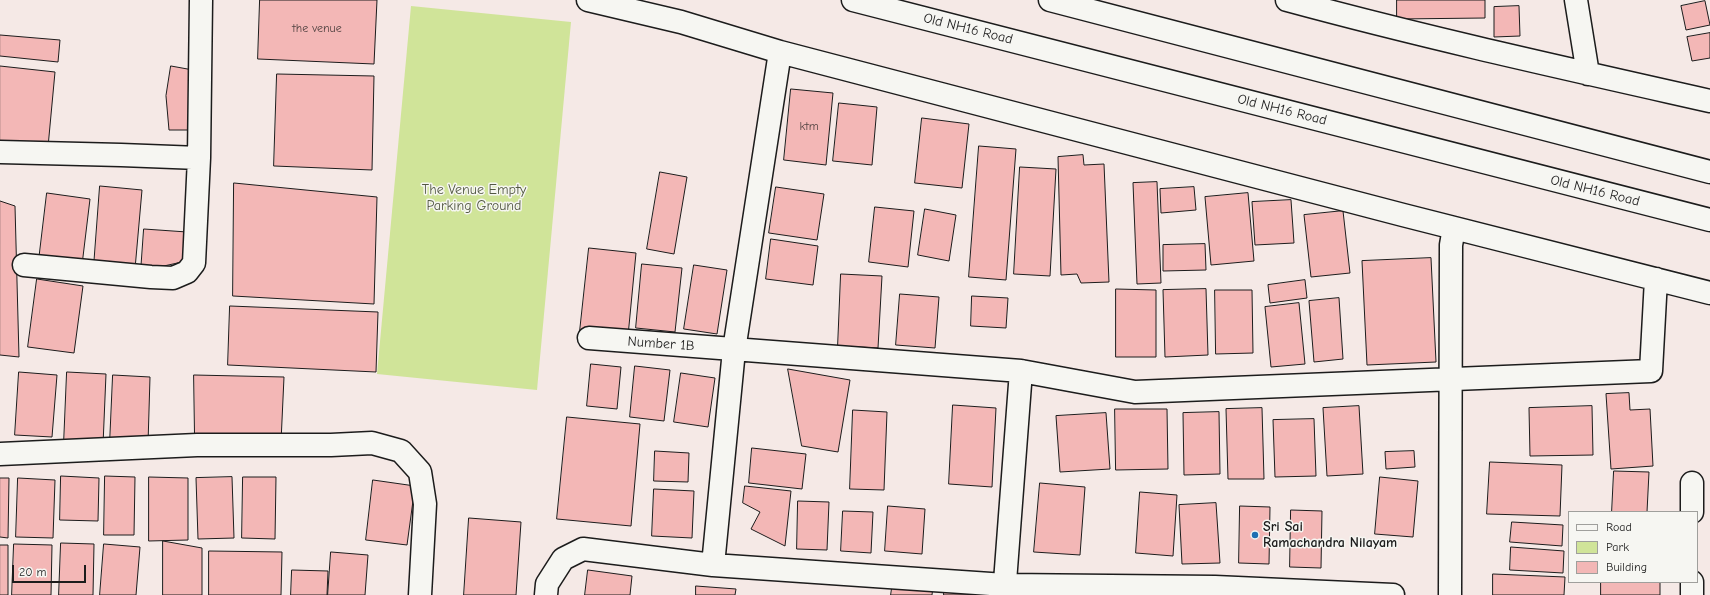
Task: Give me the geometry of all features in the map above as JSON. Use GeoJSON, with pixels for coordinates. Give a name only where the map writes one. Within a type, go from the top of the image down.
{"type":"FeatureCollection","features":[{"type":"Feature","properties":{"kind":"street"},"geometry":{"type":"LineString","coordinates":[[24,265],[173,278],[186,272],[194,263],[199,158],[201,0]]}},
{"type":"Feature","properties":{"kind":"street"},"geometry":{"type":"LineString","coordinates":[[588,0],[681,22],[780,52],[1454,228],[1710,293]]}},
{"type":"Feature","properties":{"kind":"street","name":"Old NH16 Road"},"geometry":{"type":"LineString","coordinates":[[853,0],[1710,220]]}},
{"type":"Feature","properties":{"kind":"street"},"geometry":{"type":"LineString","coordinates":[[1050,0],[1710,172]]}},
{"type":"Feature","properties":{"kind":"street"},"geometry":{"type":"LineString","coordinates":[[1287,0],[1352,18],[1588,74],[1710,101]]}},
{"type":"Feature","properties":{"kind":"street"},"geometry":{"type":"LineString","coordinates":[[1576,0],[1588,74]]}},
{"type":"Feature","properties":{"kind":"street"},"geometry":{"type":"LineString","coordinates":[[713,565],[734,350],[780,52]]}},
{"type":"Feature","properties":{"kind":"street"},"geometry":{"type":"LineString","coordinates":[[0,152],[199,158]]}},
{"type":"Feature","properties":{"kind":"street"},"geometry":{"type":"LineString","coordinates":[[1450,595],[1451,245],[1454,228]]}},
{"type":"Feature","properties":{"kind":"street","name":"Number 1B"},"geometry":{"type":"LineString","coordinates":[[589,338],[1021,371],[1135,392],[1650,371],[1656,279]]}},
{"type":"Feature","properties":{"kind":"street"},"geometry":{"type":"LineString","coordinates":[[1005,590],[1021,371]]}},
{"type":"Feature","properties":{"kind":"street"},"geometry":{"type":"LineString","coordinates":[[0,454],[197,445],[372,444],[401,451],[420,472],[425,504],[420,595]]}},
{"type":"Feature","properties":{"kind":"street"},"geometry":{"type":"LineString","coordinates":[[1692,483],[1692,511]]}},
{"type":"Feature","properties":{"kind":"street"},"geometry":{"type":"LineString","coordinates":[[546,595],[547,584],[562,559],[583,549],[713,565],[1005,590],[1215,587],[1393,595]]}},
{"type":"Feature","properties":{"kind":"street"},"geometry":{"type":"LineString","coordinates":[[1692,583],[1692,595]]}},
{"type":"Feature","properties":{"kind":"green space","name":"The Venue Empty Parking Ground"},"geometry":{"type":"Polygon","coordinates":[[[411,6],[571,22],[537,390],[377,374],[411,6]]]}},
{"type":"Feature","properties":{"kind":"building"},"geometry":{"type":"Polygon","coordinates":[[[260,0],[377,0],[374,64],[258,59],[260,0]]]}},
{"type":"Feature","properties":{"kind":"building"},"geometry":{"type":"Polygon","coordinates":[[[1397,0],[1485,0],[1485,18],[1397,19],[1397,0]]]}},
{"type":"Feature","properties":{"kind":"building"},"geometry":{"type":"Polygon","coordinates":[[[1705,1],[1710,25],[1686,30],[1681,6],[1705,1]]]}},
{"type":"Feature","properties":{"kind":"building"},"geometry":{"type":"Polygon","coordinates":[[[1519,6],[1520,36],[1494,37],[1494,7],[1519,6]]]}},
{"type":"Feature","properties":{"kind":"building"},"geometry":{"type":"Polygon","coordinates":[[[1710,33],[1710,58],[1692,61],[1687,37],[1710,33]]]}},
{"type":"Feature","properties":{"kind":"building"},"geometry":{"type":"Polygon","coordinates":[[[0,35],[60,40],[58,62],[0,56],[0,35]]]}},
{"type":"Feature","properties":{"kind":"building"},"geometry":{"type":"Polygon","coordinates":[[[0,66],[55,72],[48,147],[0,141],[0,66]]]}},
{"type":"Feature","properties":{"kind":"building"},"geometry":{"type":"Polygon","coordinates":[[[171,66],[193,70],[193,130],[169,130],[166,96],[171,66]]]}},
{"type":"Feature","properties":{"kind":"building"},"geometry":{"type":"Polygon","coordinates":[[[277,74],[374,76],[372,170],[274,166],[277,74]]]}},
{"type":"Feature","properties":{"kind":"building"},"geometry":{"type":"Polygon","coordinates":[[[791,89],[833,93],[826,165],[784,160],[791,89]]]}},
{"type":"Feature","properties":{"kind":"building"},"geometry":{"type":"Polygon","coordinates":[[[839,103],[877,107],[872,165],[833,161],[839,103]]]}},
{"type":"Feature","properties":{"kind":"building"},"geometry":{"type":"Polygon","coordinates":[[[922,118],[969,124],[962,188],[915,183],[922,118]]]}},
{"type":"Feature","properties":{"kind":"building"},"geometry":{"type":"Polygon","coordinates":[[[979,146],[1016,149],[1006,280],[969,277],[979,146]]]}},
{"type":"Feature","properties":{"kind":"building"},"geometry":{"type":"Polygon","coordinates":[[[1083,155],[1084,165],[1104,164],[1109,282],[1081,283],[1077,274],[1061,275],[1058,157],[1083,155]]]}},
{"type":"Feature","properties":{"kind":"building"},"geometry":{"type":"Polygon","coordinates":[[[1020,167],[1056,169],[1050,276],[1014,274],[1020,167]]]}},
{"type":"Feature","properties":{"kind":"building"},"geometry":{"type":"Polygon","coordinates":[[[660,172],[687,177],[674,254],[647,249],[660,172]]]}},
{"type":"Feature","properties":{"kind":"building"},"geometry":{"type":"Polygon","coordinates":[[[1157,182],[1161,283],[1137,284],[1133,183],[1157,182]]]}},
{"type":"Feature","properties":{"kind":"building"},"geometry":{"type":"Polygon","coordinates":[[[234,183],[377,197],[374,304],[233,296],[234,183]]]}},
{"type":"Feature","properties":{"kind":"building"},"geometry":{"type":"Polygon","coordinates":[[[100,186],[142,190],[135,269],[94,266],[100,186]]]}},
{"type":"Feature","properties":{"kind":"building"},"geometry":{"type":"Polygon","coordinates":[[[776,187],[824,194],[817,240],[769,233],[776,187]]]}},
{"type":"Feature","properties":{"kind":"building"},"geometry":{"type":"Polygon","coordinates":[[[1194,187],[1196,210],[1161,213],[1160,189],[1194,187]]]}},
{"type":"Feature","properties":{"kind":"building"},"geometry":{"type":"Polygon","coordinates":[[[47,193],[90,199],[82,265],[39,260],[47,193]]]}},
{"type":"Feature","properties":{"kind":"building"},"geometry":{"type":"Polygon","coordinates":[[[1248,193],[1254,261],[1211,265],[1205,197],[1248,193]]]}},
{"type":"Feature","properties":{"kind":"building"},"geometry":{"type":"Polygon","coordinates":[[[1291,200],[1294,243],[1255,245],[1252,202],[1291,200]]]}},
{"type":"Feature","properties":{"kind":"building"},"geometry":{"type":"Polygon","coordinates":[[[0,201],[15,206],[19,357],[0,355],[0,201]]]}},
{"type":"Feature","properties":{"kind":"building"},"geometry":{"type":"Polygon","coordinates":[[[875,207],[914,211],[908,267],[869,262],[875,207]]]}},
{"type":"Feature","properties":{"kind":"building"},"geometry":{"type":"Polygon","coordinates":[[[925,209],[956,215],[949,261],[918,255],[925,209]]]}},
{"type":"Feature","properties":{"kind":"building"},"geometry":{"type":"Polygon","coordinates":[[[1343,211],[1350,273],[1311,277],[1304,215],[1343,211]]]}},
{"type":"Feature","properties":{"kind":"building"},"geometry":{"type":"Polygon","coordinates":[[[144,229],[187,232],[182,262],[141,271],[144,229]]]}},
{"type":"Feature","properties":{"kind":"building"},"geometry":{"type":"Polygon","coordinates":[[[771,239],[818,246],[813,285],[766,279],[771,239]]]}},
{"type":"Feature","properties":{"kind":"building"},"geometry":{"type":"Polygon","coordinates":[[[1205,244],[1206,270],[1163,271],[1163,245],[1205,244]]]}},
{"type":"Feature","properties":{"kind":"building"},"geometry":{"type":"Polygon","coordinates":[[[589,248],[636,253],[628,336],[580,331],[589,248]]]}},
{"type":"Feature","properties":{"kind":"building"},"geometry":{"type":"Polygon","coordinates":[[[1431,258],[1436,362],[1367,365],[1362,261],[1431,258]]]}},
{"type":"Feature","properties":{"kind":"building"},"geometry":{"type":"Polygon","coordinates":[[[642,264],[682,268],[675,332],[636,328],[642,264]]]}},
{"type":"Feature","properties":{"kind":"building"},"geometry":{"type":"Polygon","coordinates":[[[694,265],[727,270],[717,334],[684,329],[694,265]]]}},
{"type":"Feature","properties":{"kind":"building"},"geometry":{"type":"Polygon","coordinates":[[[841,274],[882,276],[878,348],[838,346],[841,274]]]}},
{"type":"Feature","properties":{"kind":"building"},"geometry":{"type":"Polygon","coordinates":[[[37,279],[83,286],[74,353],[28,347],[37,279]]]}},
{"type":"Feature","properties":{"kind":"building"},"geometry":{"type":"Polygon","coordinates":[[[1305,280],[1307,298],[1270,303],[1268,285],[1305,280]]]}},
{"type":"Feature","properties":{"kind":"building"},"geometry":{"type":"Polygon","coordinates":[[[1116,289],[1156,290],[1156,357],[1116,357],[1116,289]]]}},
{"type":"Feature","properties":{"kind":"building"},"geometry":{"type":"Polygon","coordinates":[[[1206,289],[1208,355],[1165,357],[1163,290],[1206,289]]]}},
{"type":"Feature","properties":{"kind":"building"},"geometry":{"type":"Polygon","coordinates":[[[1215,290],[1252,290],[1253,353],[1216,354],[1215,290]]]}},
{"type":"Feature","properties":{"kind":"building"},"geometry":{"type":"Polygon","coordinates":[[[900,294],[939,297],[935,348],[896,345],[900,294]]]}},
{"type":"Feature","properties":{"kind":"building"},"geometry":{"type":"Polygon","coordinates":[[[972,296],[1008,298],[1006,328],[971,326],[972,296]]]}},
{"type":"Feature","properties":{"kind":"building"},"geometry":{"type":"Polygon","coordinates":[[[1339,298],[1343,359],[1314,362],[1309,301],[1339,298]]]}},
{"type":"Feature","properties":{"kind":"building"},"geometry":{"type":"Polygon","coordinates":[[[1299,303],[1305,364],[1271,367],[1265,307],[1299,303]]]}},
{"type":"Feature","properties":{"kind":"building"},"geometry":{"type":"Polygon","coordinates":[[[230,306],[378,312],[376,372],[228,365],[230,306]]]}},
{"type":"Feature","properties":{"kind":"building"},"geometry":{"type":"Polygon","coordinates":[[[591,364],[621,367],[617,409],[587,406],[591,364]]]}},
{"type":"Feature","properties":{"kind":"building"},"geometry":{"type":"Polygon","coordinates":[[[635,366],[670,370],[664,421],[630,417],[635,366]]]}},
{"type":"Feature","properties":{"kind":"building"},"geometry":{"type":"Polygon","coordinates":[[[788,369],[850,380],[838,452],[802,446],[788,369]]]}},
{"type":"Feature","properties":{"kind":"building"},"geometry":{"type":"Polygon","coordinates":[[[19,372],[57,375],[52,437],[15,435],[19,372]]]}},
{"type":"Feature","properties":{"kind":"building"},"geometry":{"type":"Polygon","coordinates":[[[67,372],[106,374],[103,445],[64,443],[67,372]]]}},
{"type":"Feature","properties":{"kind":"building"},"geometry":{"type":"Polygon","coordinates":[[[681,373],[715,378],[708,427],[674,422],[681,373]]]}},
{"type":"Feature","properties":{"kind":"building"},"geometry":{"type":"Polygon","coordinates":[[[113,375],[150,377],[148,444],[110,443],[113,375]]]}},
{"type":"Feature","properties":{"kind":"building"},"geometry":{"type":"Polygon","coordinates":[[[194,375],[284,377],[281,442],[195,440],[194,375]]]}},
{"type":"Feature","properties":{"kind":"building"},"geometry":{"type":"Polygon","coordinates":[[[1629,393],[1630,410],[1650,409],[1653,466],[1611,469],[1606,394],[1629,393]]]}},
{"type":"Feature","properties":{"kind":"building"},"geometry":{"type":"Polygon","coordinates":[[[953,405],[996,408],[992,487],[949,484],[953,405]]]}},
{"type":"Feature","properties":{"kind":"building"},"geometry":{"type":"Polygon","coordinates":[[[1359,406],[1363,474],[1327,476],[1323,408],[1359,406]]]}},
{"type":"Feature","properties":{"kind":"building"},"geometry":{"type":"Polygon","coordinates":[[[1592,406],[1593,455],[1530,456],[1529,408],[1592,406]]]}},
{"type":"Feature","properties":{"kind":"building"},"geometry":{"type":"Polygon","coordinates":[[[1262,408],[1264,479],[1228,479],[1226,409],[1262,408]]]}},
{"type":"Feature","properties":{"kind":"building"},"geometry":{"type":"Polygon","coordinates":[[[1115,409],[1167,409],[1168,469],[1116,470],[1115,409]]]}},
{"type":"Feature","properties":{"kind":"building"},"geometry":{"type":"Polygon","coordinates":[[[853,410],[887,412],[884,490],[850,489],[853,410]]]}},
{"type":"Feature","properties":{"kind":"building"},"geometry":{"type":"Polygon","coordinates":[[[1219,412],[1220,474],[1184,475],[1183,413],[1219,412]]]}},
{"type":"Feature","properties":{"kind":"building"},"geometry":{"type":"Polygon","coordinates":[[[1106,413],[1110,469],[1060,472],[1056,416],[1106,413]]]}},
{"type":"Feature","properties":{"kind":"building"},"geometry":{"type":"Polygon","coordinates":[[[567,417],[640,424],[631,526],[557,519],[567,417]]]}},
{"type":"Feature","properties":{"kind":"building"},"geometry":{"type":"Polygon","coordinates":[[[1314,419],[1316,476],[1275,477],[1273,420],[1314,419]]]}},
{"type":"Feature","properties":{"kind":"building"},"geometry":{"type":"Polygon","coordinates":[[[752,448],[806,454],[802,489],[749,483],[752,448]]]}},
{"type":"Feature","properties":{"kind":"building"},"geometry":{"type":"Polygon","coordinates":[[[655,451],[689,453],[688,482],[654,481],[655,451]]]}},
{"type":"Feature","properties":{"kind":"building"},"geometry":{"type":"Polygon","coordinates":[[[1414,451],[1415,467],[1386,469],[1385,452],[1414,451]]]}},
{"type":"Feature","properties":{"kind":"building"},"geometry":{"type":"Polygon","coordinates":[[[1490,462],[1562,465],[1560,516],[1487,514],[1490,462]]]}},
{"type":"Feature","properties":{"kind":"building"},"geometry":{"type":"Polygon","coordinates":[[[1614,471],[1649,472],[1647,511],[1612,511],[1614,471]]]}},
{"type":"Feature","properties":{"kind":"building"},"geometry":{"type":"Polygon","coordinates":[[[61,476],[99,478],[98,521],[60,520],[61,476]]]}},
{"type":"Feature","properties":{"kind":"building"},"geometry":{"type":"Polygon","coordinates":[[[105,476],[135,477],[134,535],[104,535],[105,476]]]}},
{"type":"Feature","properties":{"kind":"building"},"geometry":{"type":"Polygon","coordinates":[[[149,477],[188,478],[188,540],[149,541],[149,477]]]}},
{"type":"Feature","properties":{"kind":"building"},"geometry":{"type":"Polygon","coordinates":[[[232,477],[234,538],[198,539],[196,478],[232,477]]]}},
{"type":"Feature","properties":{"kind":"building"},"geometry":{"type":"Polygon","coordinates":[[[243,477],[276,477],[275,539],[242,538],[243,477]]]}},
{"type":"Feature","properties":{"kind":"building"},"geometry":{"type":"Polygon","coordinates":[[[1380,477],[1418,481],[1413,537],[1375,534],[1380,477]]]}},
{"type":"Feature","properties":{"kind":"building"},"geometry":{"type":"Polygon","coordinates":[[[0,478],[9,478],[8,538],[0,537],[0,478]]]}},
{"type":"Feature","properties":{"kind":"building"},"geometry":{"type":"Polygon","coordinates":[[[18,478],[55,480],[53,538],[16,537],[18,478]]]}},
{"type":"Feature","properties":{"kind":"building"},"geometry":{"type":"Polygon","coordinates":[[[373,480],[415,486],[407,545],[366,540],[373,480]]]}},
{"type":"Feature","properties":{"kind":"building"},"geometry":{"type":"Polygon","coordinates":[[[1040,483],[1085,487],[1080,555],[1034,552],[1040,483]]]}},
{"type":"Feature","properties":{"kind":"building"},"geometry":{"type":"Polygon","coordinates":[[[745,486],[791,491],[785,546],[751,529],[760,512],[743,503],[745,486]]]}},
{"type":"Feature","properties":{"kind":"building"},"geometry":{"type":"Polygon","coordinates":[[[654,489],[694,491],[692,538],[652,536],[654,489]]]}},
{"type":"Feature","properties":{"kind":"building"},"geometry":{"type":"Polygon","coordinates":[[[1140,492],[1177,495],[1173,556],[1136,553],[1140,492]]]}},
{"type":"Feature","properties":{"kind":"building"},"geometry":{"type":"Polygon","coordinates":[[[798,501],[829,502],[827,550],[797,549],[798,501]]]}},
{"type":"Feature","properties":{"kind":"building"},"geometry":{"type":"Polygon","coordinates":[[[1216,503],[1220,563],[1182,564],[1179,505],[1216,503]]]}},
{"type":"Feature","properties":{"kind":"building"},"geometry":{"type":"Polygon","coordinates":[[[888,506],[925,509],[922,554],[885,551],[888,506]]]}},
{"type":"Feature","properties":{"kind":"building","name":"Sri Sai Ramachandra Nilayam"},"geometry":{"type":"Polygon","coordinates":[[[1240,506],[1270,507],[1269,564],[1239,563],[1240,506]]]}},
{"type":"Feature","properties":{"kind":"building"},"geometry":{"type":"Polygon","coordinates":[[[1291,510],[1322,511],[1321,568],[1290,567],[1291,510]]]}},
{"type":"Feature","properties":{"kind":"building"},"geometry":{"type":"Polygon","coordinates":[[[843,511],[873,512],[871,553],[841,551],[843,511]]]}},
{"type":"Feature","properties":{"kind":"building"},"geometry":{"type":"Polygon","coordinates":[[[469,518],[521,522],[516,595],[464,595],[469,518]]]}},
{"type":"Feature","properties":{"kind":"building"},"geometry":{"type":"Polygon","coordinates":[[[1512,522],[1563,525],[1562,546],[1510,542],[1512,522]]]}},
{"type":"Feature","properties":{"kind":"building"},"geometry":{"type":"Polygon","coordinates":[[[163,541],[202,548],[202,595],[163,595],[163,541]]]}},
{"type":"Feature","properties":{"kind":"building"},"geometry":{"type":"Polygon","coordinates":[[[61,543],[94,544],[93,595],[59,595],[61,543]]]}},
{"type":"Feature","properties":{"kind":"building"},"geometry":{"type":"Polygon","coordinates":[[[14,544],[52,545],[51,595],[12,595],[14,544]]]}},
{"type":"Feature","properties":{"kind":"building"},"geometry":{"type":"Polygon","coordinates":[[[104,544],[140,547],[136,595],[100,595],[104,544]]]}},
{"type":"Feature","properties":{"kind":"building"},"geometry":{"type":"Polygon","coordinates":[[[0,545],[8,545],[8,595],[0,595],[0,545]]]}},
{"type":"Feature","properties":{"kind":"building"},"geometry":{"type":"Polygon","coordinates":[[[1511,547],[1564,551],[1563,573],[1510,570],[1511,547]]]}},
{"type":"Feature","properties":{"kind":"building"},"geometry":{"type":"Polygon","coordinates":[[[209,551],[282,552],[281,595],[209,595],[209,551]]]}},
{"type":"Feature","properties":{"kind":"building"},"geometry":{"type":"Polygon","coordinates":[[[331,552],[368,555],[365,595],[328,595],[331,552]]]}},
{"type":"Feature","properties":{"kind":"building"},"geometry":{"type":"Polygon","coordinates":[[[292,570],[328,571],[327,595],[291,595],[292,570]]]}},
{"type":"Feature","properties":{"kind":"building"},"geometry":{"type":"Polygon","coordinates":[[[588,570],[632,576],[630,595],[585,595],[588,570]]]}},
{"type":"Feature","properties":{"kind":"building"},"geometry":{"type":"Polygon","coordinates":[[[1493,574],[1565,577],[1564,595],[1493,595],[1493,574]]]}},
{"type":"Feature","properties":{"kind":"building"},"geometry":{"type":"Polygon","coordinates":[[[893,581],[933,586],[932,595],[891,595],[893,581]]]}},
{"type":"Feature","properties":{"kind":"building"},"geometry":{"type":"Polygon","coordinates":[[[1601,583],[1660,583],[1660,595],[1601,595],[1601,583]]]}},
{"type":"Feature","properties":{"kind":"building"},"geometry":{"type":"Polygon","coordinates":[[[696,586],[736,589],[735,595],[696,595],[696,586]]]}},
{"type":"Feature","properties":{"kind":"building"},"geometry":{"type":"Polygon","coordinates":[[[944,590],[983,593],[983,595],[944,595],[944,590]]]}},
{"type":"Feature","properties":{"kind":"place","name":"Sri Sai Ramachandra Nilayam"},"geometry":{"type":"Point","coordinates":[1255,535]}}]}
